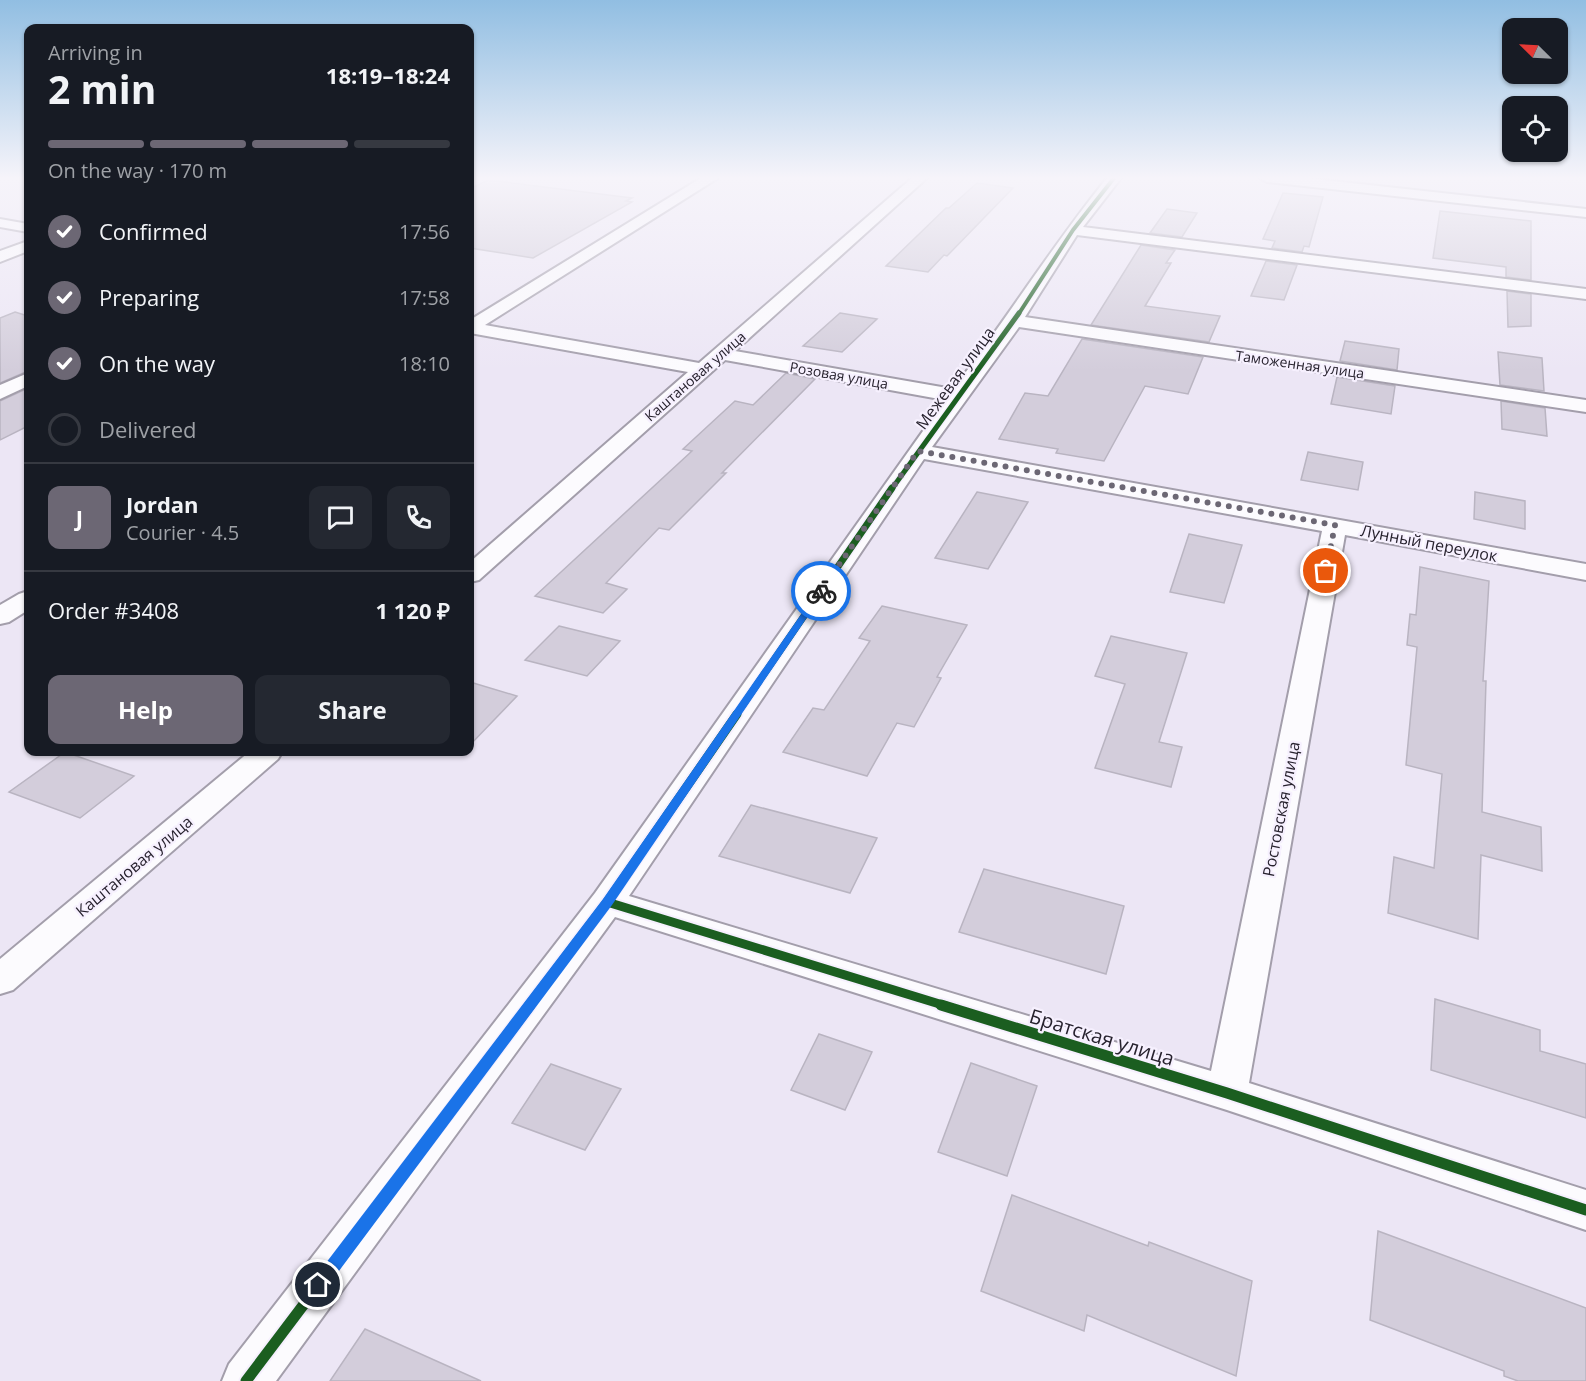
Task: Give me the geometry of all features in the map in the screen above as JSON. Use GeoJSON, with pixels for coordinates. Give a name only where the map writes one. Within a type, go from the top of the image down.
{"type":"FeatureCollection","features":[{"type":"Feature","properties":{"kind":"street"},"geometry":{"type":"LineString","coordinates":[[474,325],[607,242]]}},
{"type":"Feature","properties":{"kind":"street","name":"Каштановая улица"},"geometry":{"type":"LineString","coordinates":[[474,571],[847,242]]}},
{"type":"Feature","properties":{"kind":"street","name":"Межевая улица"},"geometry":{"type":"LineString","coordinates":[[246,1381],[607,902],[918,451],[1014,321],[1065,242]]}},
{"type":"Feature","properties":{"kind":"street"},"geometry":{"type":"LineString","coordinates":[[1173,242],[1586,294]]}},
{"type":"Feature","properties":{"kind":"street"},"geometry":{"type":"LineString","coordinates":[[0,257],[24,248]]}},
{"type":"Feature","properties":{"kind":"street"},"geometry":{"type":"LineString","coordinates":[[481,302],[505,306]]}},
{"type":"Feature","properties":{"kind":"street","name":"Таможенная улица"},"geometry":{"type":"LineString","coordinates":[[1014,321],[1586,406]]}},
{"type":"Feature","properties":{"kind":"street"},"geometry":{"type":"LineString","coordinates":[[474,329],[702,369]]}},
{"type":"Feature","properties":{"kind":"street","name":"Розовая улица"},"geometry":{"type":"LineString","coordinates":[[721,354],[957,396]]}},
{"type":"Feature","properties":{"kind":"street"},"geometry":{"type":"LineString","coordinates":[[0,393],[24,382]]}},
{"type":"Feature","properties":{"kind":"street","name":"Лунный переулок"},"geometry":{"type":"LineString","coordinates":[[918,451],[1586,572]]}},
{"type":"Feature","properties":{"kind":"street","name":"Ростовская улица"},"geometry":{"type":"LineString","coordinates":[[1227,1093],[1335,525]]}},
{"type":"Feature","properties":{"kind":"street","name":"Каштановая улица"},"geometry":{"type":"LineString","coordinates":[[0,980],[262,756]]}},
{"type":"Feature","properties":{"kind":"street","name":"Братская улица"},"geometry":{"type":"LineString","coordinates":[[607,902],[1227,1093],[1586,1210]]}},
{"type":"Feature","properties":{"kind":"building"},"geometry":{"type":"Polygon","coordinates":[[[474,242],[560,242],[533,258],[474,249],[474,242]]]}},
{"type":"Feature","properties":{"kind":"building"},"geometry":{"type":"Polygon","coordinates":[[[910,242],[960,242],[928,272],[886,266],[910,242]]]}},
{"type":"Feature","properties":{"kind":"building"},"geometry":{"type":"Polygon","coordinates":[[[1274,242],[1310,242],[1309,247],[1304,246],[1302,252],[1272,248],[1274,242]]]}},
{"type":"Feature","properties":{"kind":"building"},"geometry":{"type":"Polygon","coordinates":[[[1435,242],[1531,242],[1531,280],[1506,277],[1506,267],[1433,258],[1435,242]]]}},
{"type":"Feature","properties":{"kind":"building"},"geometry":{"type":"Polygon","coordinates":[[[1141,245],[1175,250],[1166,263],[1171,263],[1145,306],[1220,316],[1209,342],[1091,325],[1141,245]]]}},
{"type":"Feature","properties":{"kind":"building"},"geometry":{"type":"Polygon","coordinates":[[[1266,261],[1297,265],[1284,300],[1251,296],[1266,261]]]}},
{"type":"Feature","properties":{"kind":"building"},"geometry":{"type":"Polygon","coordinates":[[[1507,291],[1531,294],[1531,326],[1508,327],[1507,291]]]}},
{"type":"Feature","properties":{"kind":"building"},"geometry":{"type":"Polygon","coordinates":[[[15,312],[24,315],[24,373],[0,383],[0,318],[15,312]]]}},
{"type":"Feature","properties":{"kind":"building"},"geometry":{"type":"Polygon","coordinates":[[[840,313],[877,319],[842,352],[803,346],[840,313]]]}},
{"type":"Feature","properties":{"kind":"building"},"geometry":{"type":"Polygon","coordinates":[[[1082,339],[1203,357],[1188,394],[1145,386],[1104,461],[1056,453],[1058,449],[999,439],[1025,393],[1048,396],[1082,339]]]}},
{"type":"Feature","properties":{"kind":"building"},"geometry":{"type":"Polygon","coordinates":[[[1345,341],[1399,349],[1397,370],[1340,361],[1345,341]]]}},
{"type":"Feature","properties":{"kind":"building"},"geometry":{"type":"Polygon","coordinates":[[[1498,352],[1542,358],[1544,391],[1500,385],[1498,352]]]}},
{"type":"Feature","properties":{"kind":"building"},"geometry":{"type":"Polygon","coordinates":[[[786,373],[815,379],[669,530],[659,528],[606,583],[627,589],[603,613],[535,596],[692,451],[683,449],[735,401],[753,405],[786,373]]]}},
{"type":"Feature","properties":{"kind":"building"},"geometry":{"type":"Polygon","coordinates":[[[1337,377],[1395,386],[1391,414],[1331,404],[1337,377]]]}},
{"type":"Feature","properties":{"kind":"building"},"geometry":{"type":"Polygon","coordinates":[[[24,390],[24,428],[0,440],[0,401],[24,390]]]}},
{"type":"Feature","properties":{"kind":"building"},"geometry":{"type":"Polygon","coordinates":[[[1501,401],[1545,408],[1547,436],[1502,429],[1501,401]]]}},
{"type":"Feature","properties":{"kind":"building"},"geometry":{"type":"Polygon","coordinates":[[[1308,452],[1363,462],[1358,490],[1301,480],[1308,452]]]}},
{"type":"Feature","properties":{"kind":"building"},"geometry":{"type":"Polygon","coordinates":[[[977,492],[1028,502],[988,569],[935,558],[977,492]]]}},
{"type":"Feature","properties":{"kind":"building"},"geometry":{"type":"Polygon","coordinates":[[[1475,492],[1525,501],[1525,529],[1474,519],[1475,492]]]}},
{"type":"Feature","properties":{"kind":"building"},"geometry":{"type":"Polygon","coordinates":[[[1189,534],[1242,545],[1224,603],[1170,592],[1189,534]]]}},
{"type":"Feature","properties":{"kind":"building"},"geometry":{"type":"Polygon","coordinates":[[[1420,567],[1489,581],[1483,681],[1486,681],[1482,812],[1541,827],[1542,871],[1481,855],[1478,939],[1388,913],[1394,857],[1434,868],[1442,774],[1406,765],[1417,647],[1407,645],[1410,614],[1416,615],[1420,567]]]}},
{"type":"Feature","properties":{"kind":"building"},"geometry":{"type":"Polygon","coordinates":[[[882,606],[967,625],[937,677],[941,678],[914,727],[897,723],[867,776],[783,752],[813,708],[824,710],[870,641],[859,638],[882,606]]]}},
{"type":"Feature","properties":{"kind":"building"},"geometry":{"type":"Polygon","coordinates":[[[559,626],[620,641],[587,676],[525,660],[559,626]]]}},
{"type":"Feature","properties":{"kind":"building"},"geometry":{"type":"Polygon","coordinates":[[[1111,636],[1187,653],[1159,742],[1182,747],[1171,787],[1095,768],[1125,684],[1095,676],[1111,636]]]}},
{"type":"Feature","properties":{"kind":"building"},"geometry":{"type":"Polygon","coordinates":[[[474,683],[517,696],[474,741],[474,683]]]}},
{"type":"Feature","properties":{"kind":"building"},"geometry":{"type":"Polygon","coordinates":[[[59,756],[76,756],[134,776],[80,818],[9,792],[59,756]]]}},
{"type":"Feature","properties":{"kind":"building"},"geometry":{"type":"Polygon","coordinates":[[[751,805],[877,838],[850,893],[719,856],[751,805]]]}},
{"type":"Feature","properties":{"kind":"building"},"geometry":{"type":"Polygon","coordinates":[[[984,869],[1124,906],[1106,974],[959,932],[984,869]]]}},
{"type":"Feature","properties":{"kind":"building"},"geometry":{"type":"Polygon","coordinates":[[[1435,999],[1540,1030],[1540,1051],[1586,1064],[1586,1118],[1431,1070],[1435,999]]]}},
{"type":"Feature","properties":{"kind":"building"},"geometry":{"type":"Polygon","coordinates":[[[819,1034],[872,1052],[845,1110],[791,1090],[819,1034]]]}},
{"type":"Feature","properties":{"kind":"building"},"geometry":{"type":"Polygon","coordinates":[[[971,1063],[1037,1086],[1007,1176],[938,1152],[971,1063]]]}},
{"type":"Feature","properties":{"kind":"building"},"geometry":{"type":"Polygon","coordinates":[[[551,1064],[621,1089],[585,1150],[512,1123],[551,1064]]]}},
{"type":"Feature","properties":{"kind":"building"},"geometry":{"type":"Polygon","coordinates":[[[1012,1195],[1148,1246],[1149,1242],[1252,1281],[1236,1376],[1087,1315],[1084,1331],[981,1291],[1012,1195]]]}},
{"type":"Feature","properties":{"kind":"building"},"geometry":{"type":"Polygon","coordinates":[[[1378,1231],[1586,1308],[1586,1381],[1518,1381],[1504,1376],[1504,1371],[1370,1320],[1378,1231]]]}},
{"type":"Feature","properties":{"kind":"building"},"geometry":{"type":"Polygon","coordinates":[[[365,1329],[481,1381],[330,1381],[365,1329]]]}},
{"type":"Feature","properties":{"kind":"cycle path"},"geometry":{"type":"LineString","coordinates":[[246,1381],[607,902],[918,451],[1014,321],[1065,242]]}},
{"type":"Feature","properties":{"kind":"cycle path"},"geometry":{"type":"LineString","coordinates":[[607,902],[1227,1093],[1586,1210]]}},
{"type":"Feature","properties":{"kind":"way so far"},"geometry":{"type":"LineString","coordinates":[[821,591],[918,451],[1335,525],[1326,571]]}},
{"type":"Feature","properties":{"kind":"route"},"geometry":{"type":"LineString","coordinates":[[318,1285],[607,902],[821,591]]}}]}
